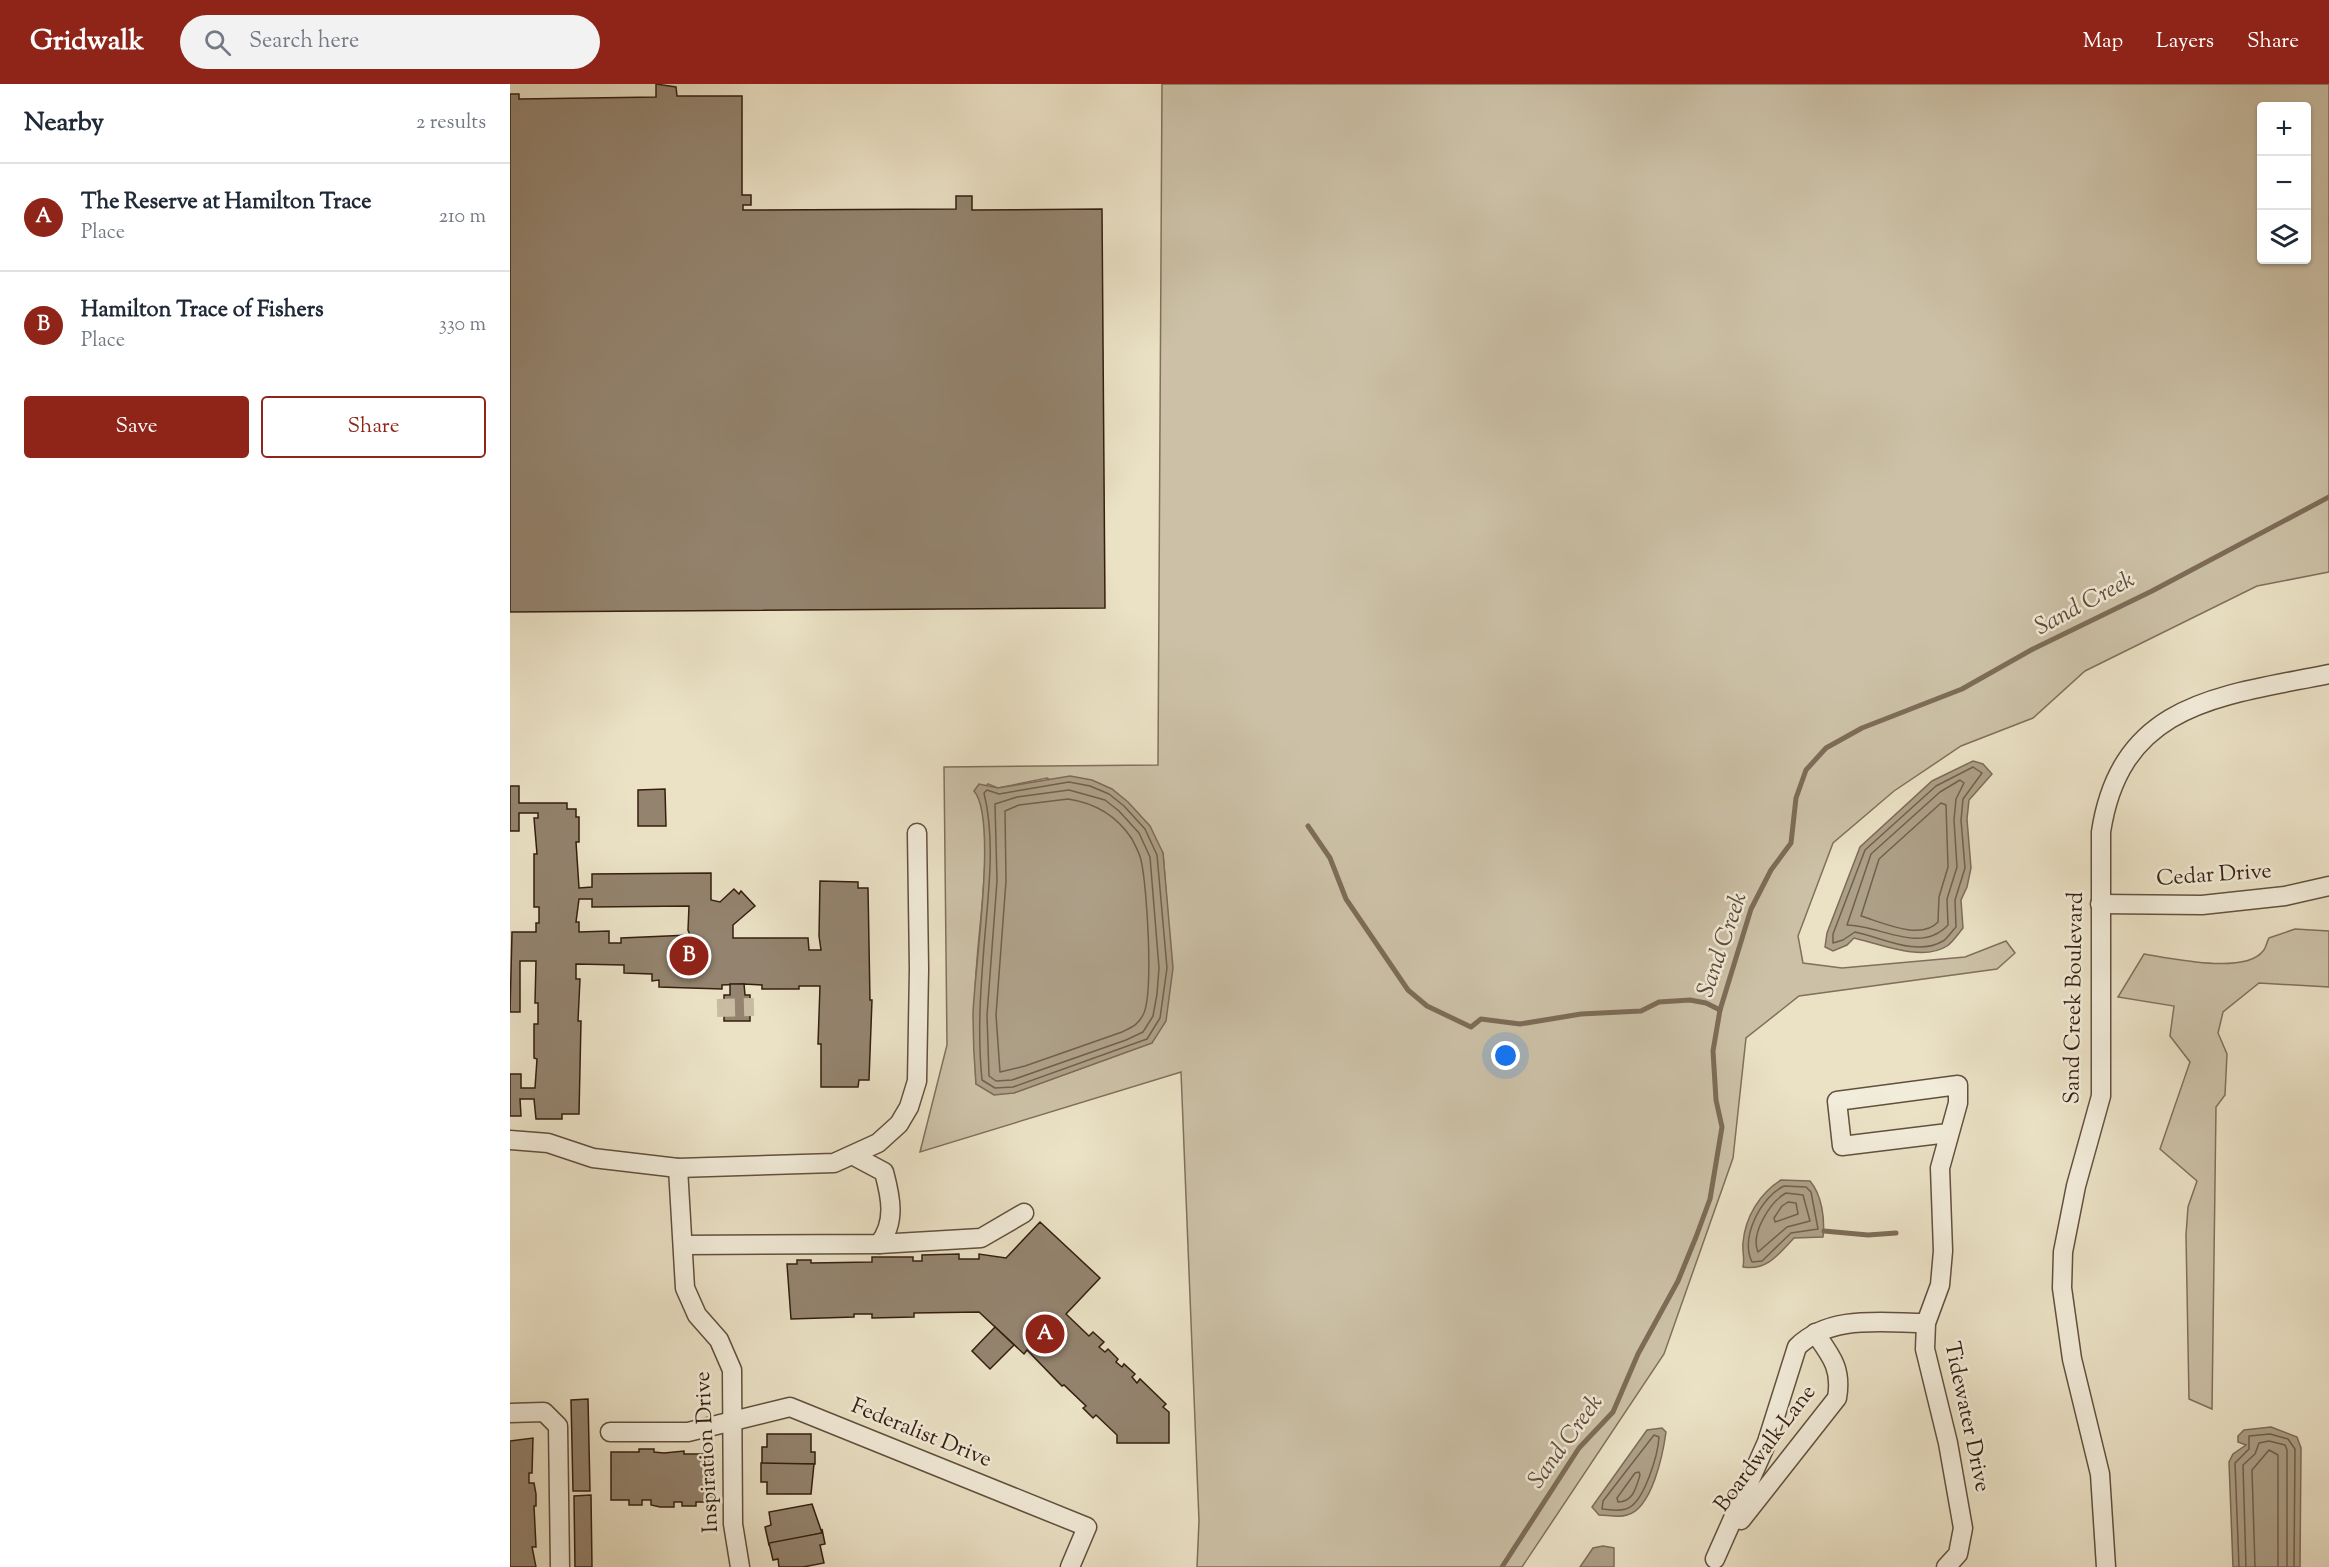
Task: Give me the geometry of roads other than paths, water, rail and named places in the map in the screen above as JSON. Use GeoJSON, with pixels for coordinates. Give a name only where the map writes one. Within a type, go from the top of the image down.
{"type":"FeatureCollection","features":[{"type":"Feature","properties":{"kind":"street","name":"Sand Creek Boulevard"},"geometry":{"type":"LineString","coordinates":[[2106,1567],[2100,1474],[2072,1359],[2062,1288],[2063,1252],[2074,1197],[2101,1096],[2100,904],[2101,832],[2105,806],[2123,767],[2149,734],[2183,709],[2203,702],[2329,674]]}},
{"type":"Feature","properties":{"kind":"street"},"geometry":{"type":"LineString","coordinates":[[510,1140],[548,1143],[593,1158],[678,1168],[834,1163],[854,1156],[878,1143],[898,1124],[909,1107],[917,1082],[919,969],[917,833]]}},
{"type":"Feature","properties":{"kind":"street","name":"Cedar Drive"},"geometry":{"type":"LineString","coordinates":[[2100,904],[2202,905],[2285,896],[2329,886]]}},
{"type":"Feature","properties":{"kind":"street","name":"Tidewater Drive"},"geometry":{"type":"LineString","coordinates":[[1946,1567],[1958,1554],[1963,1528],[1948,1443],[1924,1348],[1926,1323],[1940,1285],[1944,1226],[1940,1168],[1958,1103],[1958,1085],[1837,1101],[1842,1146],[1948,1133]]}},
{"type":"Feature","properties":{"kind":"street"},"geometry":{"type":"LineString","coordinates":[[854,1156],[884,1172],[890,1193],[890,1230],[879,1244]]}},
{"type":"Feature","properties":{"kind":"street","name":"Inspiration Drive"},"geometry":{"type":"LineString","coordinates":[[678,1168],[685,1288],[697,1315],[719,1340],[732,1370],[733,1524],[740,1567]]}},
{"type":"Feature","properties":{"kind":"street"},"geometry":{"type":"LineString","coordinates":[[682,1245],[879,1244],[981,1238],[1024,1213]]}},
{"type":"Feature","properties":{"kind":"street","name":"Boardwalk Lane"},"geometry":{"type":"LineString","coordinates":[[1713,1563],[1767,1443],[1794,1354],[1805,1339],[1828,1326],[1839,1324],[1926,1323]]}},
{"type":"Feature","properties":{"kind":"street","name":"Boardwalk Lane"},"geometry":{"type":"LineString","coordinates":[[1713,1563],[1744,1515],[1808,1439],[1837,1398],[1840,1376],[1830,1355],[1815,1334]]}},
{"type":"Feature","properties":{"kind":"street","name":"Federalist Drive"},"geometry":{"type":"LineString","coordinates":[[610,1432],[688,1432],[790,1407],[1087,1527],[1070,1567]]}},
{"type":"Feature","properties":{"kind":"street"},"geometry":{"type":"LineString","coordinates":[[510,1413],[544,1412],[558,1426],[560,1567]]}},
{"type":"Feature","properties":{"kind":"water"},"geometry":{"type":"Polygon","coordinates":[[[1973,761],[1983,764],[1992,774],[1969,800],[1967,819],[1971,868],[1967,887],[1961,900],[1963,928],[1947,946],[1926,952],[1901,950],[1854,938],[1847,945],[1833,951],[1825,947],[1827,933],[1860,847],[1932,781],[1973,761]]]}},
{"type":"Feature","properties":{"kind":"water"},"geometry":{"type":"Polygon","coordinates":[[[1070,776],[1092,780],[1112,789],[1128,802],[1150,826],[1163,853],[1173,968],[1166,1021],[1152,1043],[1014,1093],[994,1095],[976,1084],[973,1014],[983,897],[984,831],[981,807],[974,791],[979,784],[998,788],[1070,776]]]}},
{"type":"Feature","properties":{"kind":"water"},"geometry":{"type":"Polygon","coordinates":[[[1781,1180],[1810,1181],[1822,1208],[1823,1237],[1794,1238],[1766,1264],[1751,1268],[1743,1267],[1744,1233],[1750,1215],[1766,1192],[1781,1180]]]}},
{"type":"Feature","properties":{"kind":"water"},"geometry":{"type":"Polygon","coordinates":[[[2271,1427],[2297,1437],[2301,1448],[2300,1567],[2233,1567],[2229,1462],[2233,1454],[2246,1445],[2238,1442],[2238,1436],[2244,1430],[2271,1427]]]}},
{"type":"Feature","properties":{"kind":"water"},"geometry":{"type":"Polygon","coordinates":[[[1662,1428],[1666,1432],[1659,1466],[1650,1492],[1643,1503],[1636,1511],[1624,1516],[1599,1515],[1592,1507],[1647,1430],[1662,1428]]]}},
{"type":"Feature","properties":{"kind":"water"},"geometry":{"type":"Polygon","coordinates":[[[1603,1546],[1614,1548],[1614,1567],[1580,1567],[1593,1548],[1603,1546]]]}},
{"type":"Feature","properties":{"kind":"waterway","name":"Sand Creek"},"geometry":{"type":"LineString","coordinates":[[1502,1567],[1579,1448],[1613,1412],[1638,1354],[1678,1281],[1696,1237],[1710,1199],[1722,1127],[1716,1100],[1713,1051],[1720,1010],[1751,909],[1771,870],[1791,843],[1796,798],[1806,770],[1826,748],[1862,728],[1962,689],[2033,649],[2152,591],[2329,497]]}},
{"type":"Feature","properties":{"kind":"waterway"},"geometry":{"type":"LineString","coordinates":[[1308,826],[1330,858],[1346,899],[1408,990],[1427,1006],[1471,1027],[1481,1019],[1520,1024],[1581,1014],[1641,1011],[1659,1002],[1690,1000],[1706,1003],[1720,1010]]}},
{"type":"Feature","properties":{"kind":"waterway"},"geometry":{"type":"LineString","coordinates":[[1824,1231],[1868,1235],[1896,1233]]}},
{"type":"Feature","properties":{"kind":"tunnel"},"geometry":{"type":"LineString","coordinates":[[717,1008],[754,1007]]}},
{"type":"Feature","properties":{"kind":"place","name":"Hamilton Trace of Fishers"},"geometry":{"type":"Point","coordinates":[689,956]}},
{"type":"Feature","properties":{"kind":"place","name":"The Reserve at Hamilton Trace"},"geometry":{"type":"Point","coordinates":[1045,1334]}}]}
